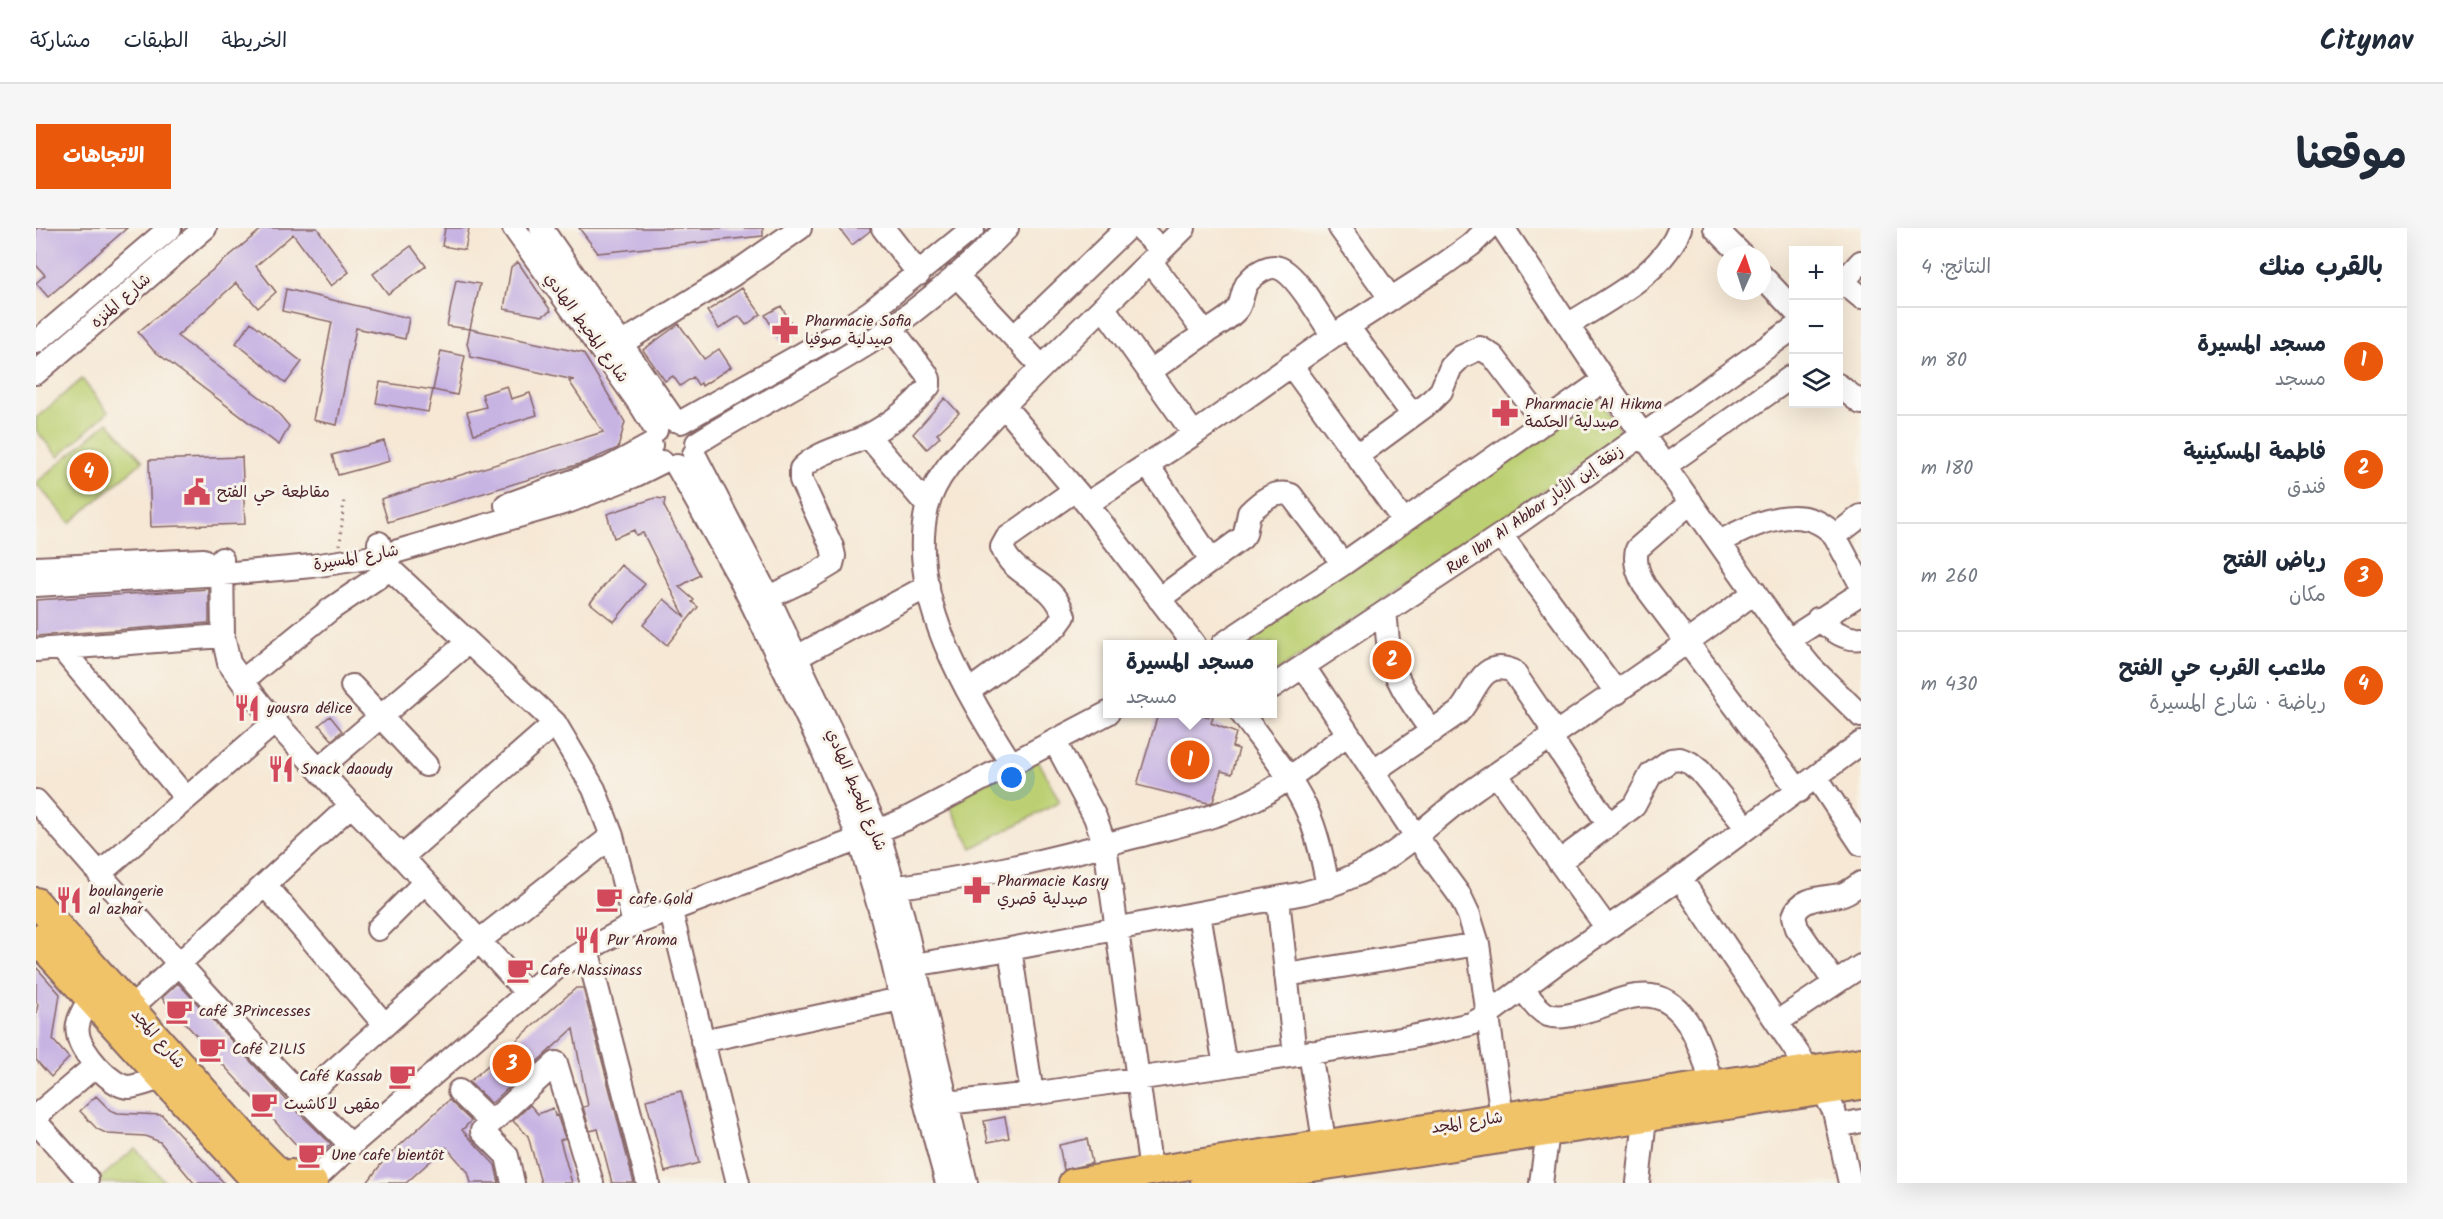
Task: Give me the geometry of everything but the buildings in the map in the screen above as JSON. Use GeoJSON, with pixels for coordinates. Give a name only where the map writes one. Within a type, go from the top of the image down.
{"type":"FeatureCollection","features":[{"type":"Feature","properties":{"kind":"main road","name":"شارع المجد"},"geometry":{"type":"LineString","coordinates":[[36,902],[258,1152],[270,1180]]}},
{"type":"Feature","properties":{"kind":"main road","name":"شارع المجد"},"geometry":{"type":"LineString","coordinates":[[36,939],[161,1078],[270,1180]]}},
{"type":"Feature","properties":{"kind":"main road","name":"شارع المجد"},"geometry":{"type":"LineString","coordinates":[[1073,1183],[1151,1171],[1548,1132],[1645,1118],[1816,1081],[1861,1062]]}},
{"type":"Feature","properties":{"kind":"main road","name":"شارع المجد"},"geometry":{"type":"LineString","coordinates":[[1204,1183],[1275,1178],[1327,1155],[1502,1117],[1712,1085],[1816,1081],[1861,1085]]}},
{"type":"Feature","properties":{"kind":"main road"},"geometry":{"type":"LineString","coordinates":[[270,1180],[296,1173],[313,1183]]}},
{"type":"Feature","properties":{"kind":"street","name":"شارع المنزه"},"geometry":{"type":"LineString","coordinates":[[36,373],[206,228]]}},
{"type":"Feature","properties":{"kind":"street","name":"شارع المحيط الهادي"},"geometry":{"type":"LineString","coordinates":[[514,228],[613,348]]}},
{"type":"Feature","properties":{"kind":"street","name":"شارع المحيط الهادي"},"geometry":{"type":"LineString","coordinates":[[541,228],[613,348],[674,443],[711,524],[760,601],[790,661],[869,835],[904,966],[923,1094],[947,1183]]}},
{"type":"Feature","properties":{"kind":"street"},"geometry":{"type":"LineString","coordinates":[[613,348],[731,276],[800,228]]}},
{"type":"Feature","properties":{"kind":"street"},"geometry":{"type":"LineString","coordinates":[[883,228],[919,274]]}},
{"type":"Feature","properties":{"kind":"street","name":"شارع المسيرة"},"geometry":{"type":"LineString","coordinates":[[36,568],[312,566],[383,555],[570,501],[626,479],[674,443],[870,312],[973,228]]}},
{"type":"Feature","properties":{"kind":"street","name":"شارع المسيرة"},"geometry":{"type":"LineString","coordinates":[[674,443],[852,354],[891,328],[956,275],[1007,228]]}},
{"type":"Feature","properties":{"kind":"street"},"geometry":{"type":"LineString","coordinates":[[1014,337],[1127,228]]}},
{"type":"Feature","properties":{"kind":"street"},"geometry":{"type":"LineString","coordinates":[[1139,228],[1205,333]]}},
{"type":"Feature","properties":{"kind":"street"},"geometry":{"type":"LineString","coordinates":[[1012,765],[981,717],[933,610],[924,544],[927,505],[936,484],[951,463],[1042,367],[1184,228]]}},
{"type":"Feature","properties":{"kind":"street"},"geometry":{"type":"LineString","coordinates":[[1340,228],[1391,299]]}},
{"type":"Feature","properties":{"kind":"street"},"geometry":{"type":"LineString","coordinates":[[969,692],[1056,627],[1064,616],[1049,589],[1016,569],[1007,559],[1002,546],[1007,538],[1147,464],[1194,434],[1291,364],[1452,258],[1488,228]]}},
{"type":"Feature","properties":{"kind":"street"},"geometry":{"type":"LineString","coordinates":[[1503,228],[1604,380],[1789,640],[1826,683],[1861,716]]}},
{"type":"Feature","properties":{"kind":"street"},"geometry":{"type":"LineString","coordinates":[[1568,325],[1666,256],[1680,228]]}},
{"type":"Feature","properties":{"kind":"street"},"geometry":{"type":"LineString","coordinates":[[1715,228],[1733,246]]}},
{"type":"Feature","properties":{"kind":"street","name":"شارع المنزه"},"geometry":{"type":"LineString","coordinates":[[36,342],[158,232]]}},
{"type":"Feature","properties":{"kind":"street"},"geometry":{"type":"LineString","coordinates":[[1843,283],[1861,262]]}},
{"type":"Feature","properties":{"kind":"street"},"geometry":{"type":"LineString","coordinates":[[1149,372],[1238,308],[1246,284],[1254,275],[1277,266],[1293,279],[1341,331],[1413,415]]}},
{"type":"Feature","properties":{"kind":"street"},"geometry":{"type":"LineString","coordinates":[[956,275],[1042,367]]}},
{"type":"Feature","properties":{"kind":"street"},"geometry":{"type":"LineString","coordinates":[[1771,286],[1789,305]]}},
{"type":"Feature","properties":{"kind":"street"},"geometry":{"type":"LineString","coordinates":[[1843,286],[1861,297]]}},
{"type":"Feature","properties":{"kind":"street"},"geometry":{"type":"LineString","coordinates":[[1103,307],[1194,434]]}},
{"type":"Feature","properties":{"kind":"street"},"geometry":{"type":"LineString","coordinates":[[760,601],[832,564],[834,556],[801,480],[801,469],[815,459],[868,436],[901,413],[924,392],[930,382],[926,373],[891,328]]}},
{"type":"Feature","properties":{"kind":"street","name":"Rue Ibn Al Abbar زنقة إبن الأبار"},"geometry":{"type":"LineString","coordinates":[[1277,684],[1501,534],[1643,435],[1789,339]]}},
{"type":"Feature","properties":{"kind":"street"},"geometry":{"type":"LineString","coordinates":[[1357,456],[1413,415],[1441,391],[1450,367],[1461,357],[1480,348],[1494,356],[1544,423]]}},
{"type":"Feature","properties":{"kind":"street"},"geometry":{"type":"LineString","coordinates":[[1291,364],[1403,520]]}},
{"type":"Feature","properties":{"kind":"street"},"geometry":{"type":"LineString","coordinates":[[1665,466],[1789,379]]}},
{"type":"Feature","properties":{"kind":"street"},"geometry":{"type":"LineString","coordinates":[[1230,640],[1343,564],[1604,380]]}},
{"type":"Feature","properties":{"kind":"street"},"geometry":{"type":"LineString","coordinates":[[1843,388],[1861,403]]}},
{"type":"Feature","properties":{"kind":"street"},"geometry":{"type":"LineString","coordinates":[[1004,406],[1081,497],[1190,640]]}},
{"type":"Feature","properties":{"kind":"street"},"geometry":{"type":"LineString","coordinates":[[868,436],[927,505]]}},
{"type":"Feature","properties":{"kind":"street"},"geometry":{"type":"LineString","coordinates":[[1147,464],[1212,561]]}},
{"type":"Feature","properties":{"kind":"street"},"geometry":{"type":"LineString","coordinates":[[1159,599],[1242,538],[1249,513],[1270,496],[1285,493],[1291,495],[1299,504],[1343,564]]}},
{"type":"Feature","properties":{"kind":"street"},"geometry":{"type":"LineString","coordinates":[[1691,502],[1643,541],[1637,549],[1635,560],[1644,585],[1686,643],[1861,844]]}},
{"type":"Feature","properties":{"kind":"street"},"geometry":{"type":"LineString","coordinates":[[1835,536],[1861,516]]}},
{"type":"Feature","properties":{"kind":"street"},"geometry":{"type":"LineString","coordinates":[[1720,542],[1741,530],[1778,518],[1813,519],[1825,525],[1835,536],[1861,585]]}},
{"type":"Feature","properties":{"kind":"street"},"geometry":{"type":"LineString","coordinates":[[1501,534],[1617,693]]}},
{"type":"Feature","properties":{"kind":"street","name":"شارع المسيرة"},"geometry":{"type":"LineString","coordinates":[[36,585],[223,567],[340,546],[383,555]]}},
{"type":"Feature","properties":{"kind":"street"},"geometry":{"type":"LineString","coordinates":[[242,681],[331,609],[383,555],[467,643],[555,723],[594,789],[612,836],[634,924]]}},
{"type":"Feature","properties":{"kind":"street"},"geometry":{"type":"LineString","coordinates":[[223,567],[223,636],[229,663],[275,722],[528,994]]}},
{"type":"Feature","properties":{"kind":"street"},"geometry":{"type":"LineString","coordinates":[[790,661],[928,586]]}},
{"type":"Feature","properties":{"kind":"street"},"geometry":{"type":"LineString","coordinates":[[904,966],[1199,914],[1328,887],[1373,867],[1416,836],[1458,800],[1617,693],[1755,592]]}},
{"type":"Feature","properties":{"kind":"street"},"geometry":{"type":"LineString","coordinates":[[1789,640],[1861,593]]}},
{"type":"Feature","properties":{"kind":"street"},"geometry":{"type":"LineString","coordinates":[[1385,612],[1390,654],[1394,667],[1401,684],[1432,732]]}},
{"type":"Feature","properties":{"kind":"street"},"geometry":{"type":"LineString","coordinates":[[1818,619],[1844,636],[1854,639],[1861,638]]}},
{"type":"Feature","properties":{"kind":"street"},"geometry":{"type":"LineString","coordinates":[[36,650],[223,636]]}},
{"type":"Feature","properties":{"kind":"street"},"geometry":{"type":"LineString","coordinates":[[319,769],[467,643]]}},
{"type":"Feature","properties":{"kind":"street"},"geometry":{"type":"LineString","coordinates":[[60,648],[186,798]]}},
{"type":"Feature","properties":{"kind":"street"},"geometry":{"type":"LineString","coordinates":[[1304,668],[1416,836],[1460,896],[1469,915],[1478,944],[1502,1117]]}},
{"type":"Feature","properties":{"kind":"street"},"geometry":{"type":"LineString","coordinates":[[1374,771],[1466,706],[1481,677],[1506,668],[1513,671],[1609,825]]}},
{"type":"Feature","properties":{"kind":"street"},"geometry":{"type":"LineString","coordinates":[[352,686],[426,765]]}},
{"type":"Feature","properties":{"kind":"street"},"geometry":{"type":"LineString","coordinates":[[313,1183],[351,1145],[560,965],[586,949],[634,924],[671,912],[869,835],[1012,765],[1103,715]]}},
{"type":"Feature","properties":{"kind":"street"},"geometry":{"type":"LineString","coordinates":[[1245,718],[1288,777],[1304,804],[1328,887]]}},
{"type":"Feature","properties":{"kind":"street"},"geometry":{"type":"LineString","coordinates":[[99,874],[275,722]]}},
{"type":"Feature","properties":{"kind":"street"},"geometry":{"type":"LineString","coordinates":[[402,857],[555,723]]}},
{"type":"Feature","properties":{"kind":"street"},"geometry":{"type":"LineString","coordinates":[[885,889],[1015,866],[1105,845],[1231,810],[1255,799],[1348,734]]}},
{"type":"Feature","properties":{"kind":"street"},"geometry":{"type":"LineString","coordinates":[[1055,742],[1095,818],[1105,845],[1151,1171]]}},
{"type":"Feature","properties":{"kind":"street"},"geometry":{"type":"LineString","coordinates":[[946,1103],[1032,1094],[1225,1066],[1450,1030],[1471,1024],[1487,1016],[1680,878],[1861,743]]}},
{"type":"Feature","properties":{"kind":"street"},"geometry":{"type":"LineString","coordinates":[[1559,862],[1634,806],[1651,774],[1671,760],[1680,759],[1700,771],[1746,828]]}},
{"type":"Feature","properties":{"kind":"street"},"geometry":{"type":"LineString","coordinates":[[1496,774],[1607,928]]}},
{"type":"Feature","properties":{"kind":"street"},"geometry":{"type":"LineString","coordinates":[[36,801],[99,874],[303,1098],[351,1145]]}},
{"type":"Feature","properties":{"kind":"street"},"geometry":{"type":"LineString","coordinates":[[131,1008],[179,962],[266,886],[351,805]]}},
{"type":"Feature","properties":{"kind":"street"},"geometry":{"type":"LineString","coordinates":[[303,1098],[479,941],[612,836]]}},
{"type":"Feature","properties":{"kind":"street"},"geometry":{"type":"LineString","coordinates":[[1680,878],[1834,1111],[1850,1183]]}},
{"type":"Feature","properties":{"kind":"street"},"geometry":{"type":"LineString","coordinates":[[378,929],[424,883]]}},
{"type":"Feature","properties":{"kind":"street"},"geometry":{"type":"LineString","coordinates":[[1835,983],[1797,928],[1794,916],[1801,906],[1816,898],[1840,895],[1861,883]]}},
{"type":"Feature","properties":{"kind":"street"},"geometry":{"type":"LineString","coordinates":[[266,886],[384,1024]]}},
{"type":"Feature","properties":{"kind":"street"},"geometry":{"type":"LineString","coordinates":[[1278,898],[1286,975],[1327,1155]]}},
{"type":"Feature","properties":{"kind":"street"},"geometry":{"type":"LineString","coordinates":[[671,912],[738,1183]]}},
{"type":"Feature","properties":{"kind":"street"},"geometry":{"type":"LineString","coordinates":[[1199,914],[1225,1066]]}},
{"type":"Feature","properties":{"kind":"street"},"geometry":{"type":"LineString","coordinates":[[1286,975],[1478,944]]}},
{"type":"Feature","properties":{"kind":"street"},"geometry":{"type":"LineString","coordinates":[[586,949],[648,1183]]}},
{"type":"Feature","properties":{"kind":"street"},"geometry":{"type":"LineString","coordinates":[[1010,949],[1032,1094]]}},
{"type":"Feature","properties":{"kind":"street"},"geometry":{"type":"LineString","coordinates":[[1777,1022],[1861,966]]}},
{"type":"Feature","properties":{"kind":"street"},"geometry":{"type":"LineString","coordinates":[[1522,989],[1542,1011],[1550,1016],[1574,1015],[1638,995],[1663,998],[1673,1003],[1693,1032],[1712,1085]]}},
{"type":"Feature","properties":{"kind":"street","name":"شارع المحيط الهادي"},"geometry":{"type":"LineString","coordinates":[[910,997],[946,1103],[966,1183]]}},
{"type":"Feature","properties":{"kind":"street"},"geometry":{"type":"LineString","coordinates":[[702,1041],[910,997]]}},
{"type":"Feature","properties":{"kind":"street"},"geometry":{"type":"LineString","coordinates":[[89,999],[77,1025],[77,1034],[80,1043],[96,1065],[121,1086],[130,1087],[161,1078]]}},
{"type":"Feature","properties":{"kind":"street"},"geometry":{"type":"LineString","coordinates":[[513,1183],[507,1156],[482,1131],[556,1063],[592,1183]]}},
{"type":"Feature","properties":{"kind":"street"},"geometry":{"type":"LineString","coordinates":[[36,1116],[96,1065]]}},
{"type":"Feature","properties":{"kind":"street"},"geometry":{"type":"LineString","coordinates":[[459,1091],[491,1122]]}},
{"type":"Feature","properties":{"kind":"street"},"geometry":{"type":"LineString","coordinates":[[1638,1183],[1645,1118]]}},
{"type":"Feature","properties":{"kind":"street"},"geometry":{"type":"LineString","coordinates":[[1838,1126],[1861,1121]]}},
{"type":"Feature","properties":{"kind":"street"},"geometry":{"type":"LineString","coordinates":[[36,1122],[87,1179]]}},
{"type":"Feature","properties":{"kind":"street"},"geometry":{"type":"LineString","coordinates":[[1541,1183],[1548,1132]]}},
{"type":"Feature","properties":{"kind":"path"},"geometry":{"type":"LineString","coordinates":[[340,546],[344,499]]}},
{"type":"Feature","properties":{"kind":"green space"},"geometry":{"type":"Polygon","coordinates":[[[82,379],[108,412],[58,457],[36,430],[36,418],[82,379]]]}},
{"type":"Feature","properties":{"kind":"green space"},"geometry":{"type":"Polygon","coordinates":[[[1597,396],[1624,436],[1277,671],[1277,640],[1237,640],[1597,396]]]}},
{"type":"Feature","properties":{"kind":"green space"},"geometry":{"type":"Polygon","coordinates":[[[108,422],[143,461],[70,523],[36,483],[108,422]]]}},
{"type":"Feature","properties":{"kind":"green space"},"geometry":{"type":"Polygon","coordinates":[[[1036,756],[1060,802],[972,848],[948,802],[1036,756]]]}},
{"type":"Feature","properties":{"kind":"green space"},"geometry":{"type":"Polygon","coordinates":[[[135,1148],[166,1183],[95,1183],[135,1148]]]}},
{"type":"Feature","properties":{"kind":"place","name":"Pharmacie Sofia صيدلية صوفيا"},"geometry":{"type":"Point","coordinates":[785,330]}},
{"type":"Feature","properties":{"kind":"place","name":"Pharmacie Al Hikma صيدلية الحكمة"},"geometry":{"type":"Point","coordinates":[1505,413]}},
{"type":"Feature","properties":{"kind":"place","name":"ملاعب القرب حي الفتح"},"geometry":{"type":"Point","coordinates":[89,472]}},
{"type":"Feature","properties":{"kind":"place","name":"مقاطعة حي الفتح"},"geometry":{"type":"Point","coordinates":[197,492]}},
{"type":"Feature","properties":{"kind":"place","name":"فاطمة المسكينية"},"geometry":{"type":"Point","coordinates":[1392,660]}},
{"type":"Feature","properties":{"kind":"place","name":"yousra délice"},"geometry":{"type":"Point","coordinates":[247,708]}},
{"type":"Feature","properties":{"kind":"place","name":"مسجد المسيرة"},"geometry":{"type":"Point","coordinates":[1190,760]}},
{"type":"Feature","properties":{"kind":"place","name":"Snack daoudy"},"geometry":{"type":"Point","coordinates":[281,769]}},
{"type":"Feature","properties":{"kind":"place","name":"Pharmacie Kasry صيدلية قصري"},"geometry":{"type":"Point","coordinates":[977,890]}},
{"type":"Feature","properties":{"kind":"place","name":"cafe Gold"},"geometry":{"type":"Point","coordinates":[609,899]}},
{"type":"Feature","properties":{"kind":"place","name":"boulangerie al azhar"},"geometry":{"type":"Point","coordinates":[69,900]}},
{"type":"Feature","properties":{"kind":"place","name":"Pur Aroma"},"geometry":{"type":"Point","coordinates":[587,940]}},
{"type":"Feature","properties":{"kind":"place","name":"Cafe Nassinass"},"geometry":{"type":"Point","coordinates":[520,970]}},
{"type":"Feature","properties":{"kind":"place","name":"café 3Princesses"},"geometry":{"type":"Point","coordinates":[179,1011]}},
{"type":"Feature","properties":{"kind":"place","name":"Café ZILIS"},"geometry":{"type":"Point","coordinates":[212,1049]}},
{"type":"Feature","properties":{"kind":"place","name":"رياض الفتح"},"geometry":{"type":"Point","coordinates":[512,1064]}},
{"type":"Feature","properties":{"kind":"place","name":"Café Kassab"},"geometry":{"type":"Point","coordinates":[402,1076]}},
{"type":"Feature","properties":{"kind":"place","name":"مقهى لاكاشيت"},"geometry":{"type":"Point","coordinates":[264,1104]}},
{"type":"Feature","properties":{"kind":"place","name":"Une cafe bientôt"},"geometry":{"type":"Point","coordinates":[311,1155]}}]}
